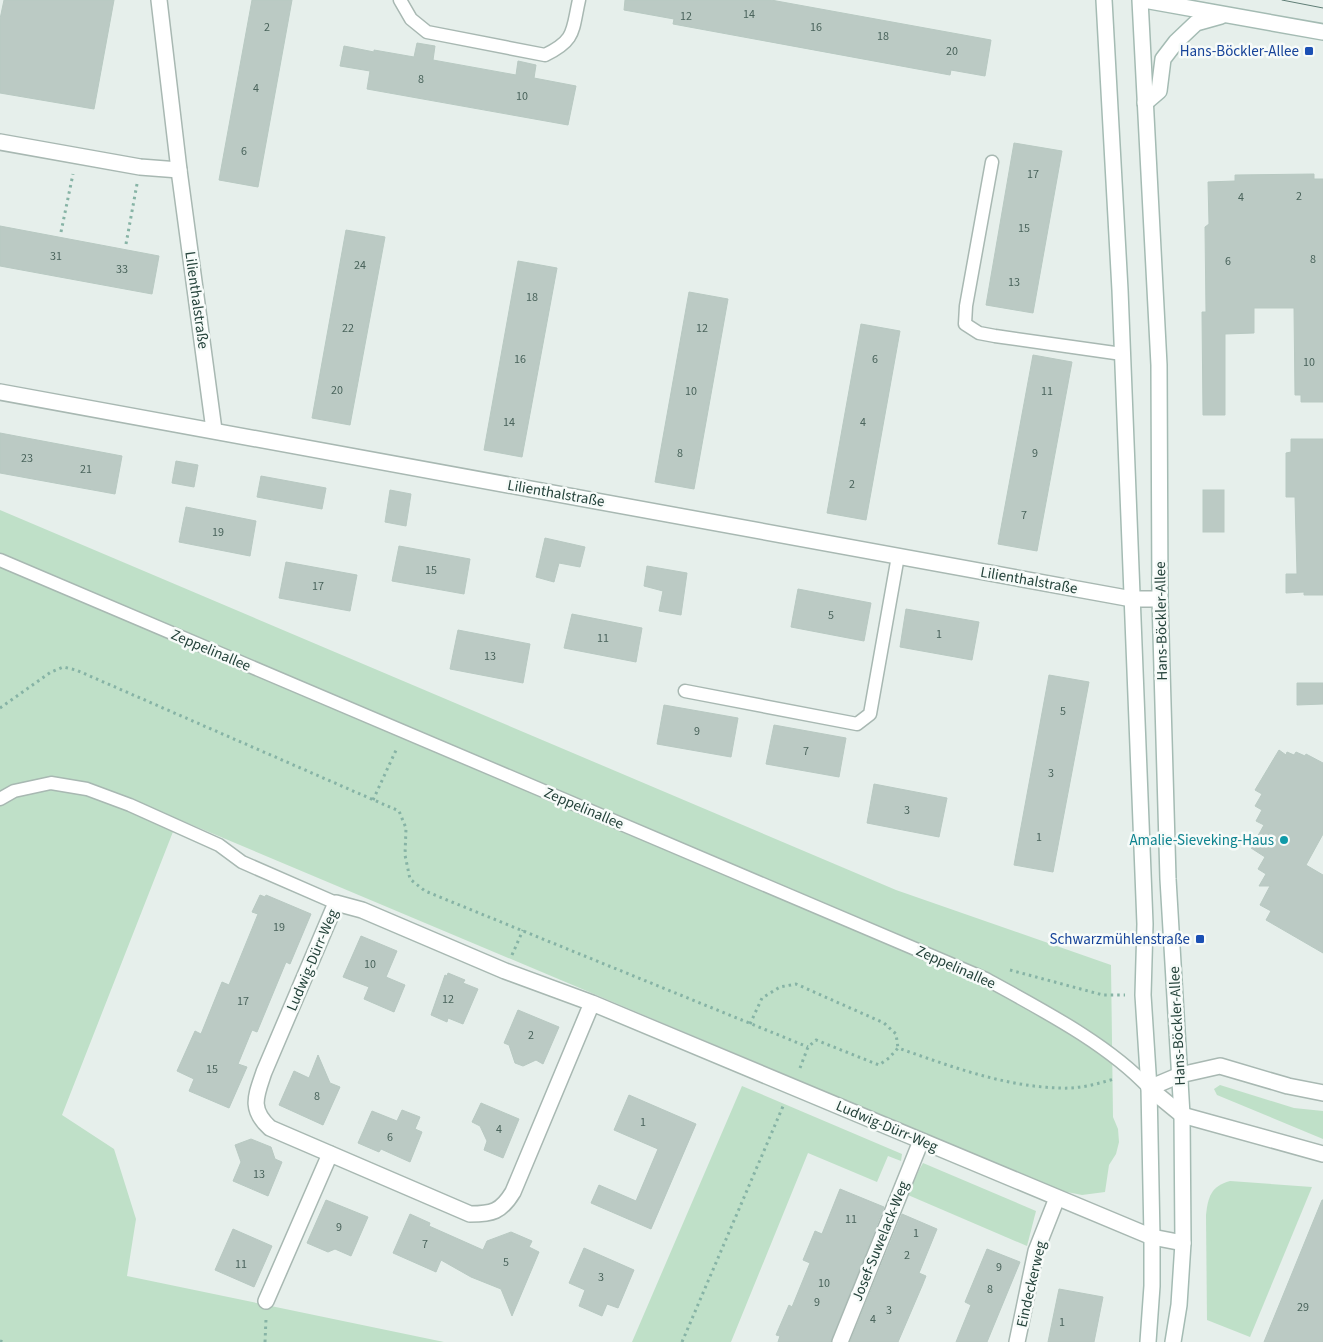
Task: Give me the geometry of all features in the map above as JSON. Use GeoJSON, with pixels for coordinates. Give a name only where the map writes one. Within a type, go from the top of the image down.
{"type":"FeatureCollection","features":[{"type":"Feature","properties":{"kind":"street","name":"Lilienthalstraße"},"geometry":{"type":"LineString","coordinates":[[159,0],[179,170],[214,430]]}},
{"type":"Feature","properties":{"kind":"street","name":"Hans-Böckler-Allee"},"geometry":{"type":"LineString","coordinates":[[1104,0],[1122,354],[1145,924],[1143,995],[1149,1088],[1152,1237]]}},
{"type":"Feature","properties":{"kind":"street","name":"Hans-Böckler-Allee"},"geometry":{"type":"LineString","coordinates":[[1140,0],[1159,365],[1160,599],[1168,879],[1182,1115],[1184,1243]]}},
{"type":"Feature","properties":{"kind":"street"},"geometry":{"type":"LineString","coordinates":[[1144,0],[1323,32]]}},
{"type":"Feature","properties":{"kind":"street"},"geometry":{"type":"LineString","coordinates":[[1145,103],[1159,91],[1164,60],[1176,42],[1196,23],[1223,15]]}},
{"type":"Feature","properties":{"kind":"street"},"geometry":{"type":"LineString","coordinates":[[0,142],[140,166],[179,170]]}},
{"type":"Feature","properties":{"kind":"street","name":"Lilienthalstraße"},"geometry":{"type":"LineString","coordinates":[[0,392],[1132,599],[1160,599]]}},
{"type":"Feature","properties":{"kind":"street","name":"Ludwig-Dürr-Weg"},"geometry":{"type":"LineString","coordinates":[[592,1003],[513,1192],[506,1203],[496,1211],[486,1214],[470,1214],[270,1128],[258,1114],[256,1096],[264,1072],[336,902],[362,910],[505,971],[592,1003],[1152,1237],[1184,1243]]}},
{"type":"Feature","properties":{"kind":"street"},"geometry":{"type":"LineString","coordinates":[[1149,1088],[1180,1075],[1220,1066],[1288,1086],[1323,1093]]}},
{"type":"Feature","properties":{"kind":"street","name":"Zeppelinallee"},"geometry":{"type":"LineString","coordinates":[[1149,1088],[1182,1115],[1323,1154]]}},
{"type":"Feature","properties":{"kind":"street","name":"Josef-Suwelack-Weg"},"geometry":{"type":"LineString","coordinates":[[840,1342],[921,1141]]}},
{"type":"Feature","properties":{"kind":"street"},"geometry":{"type":"LineString","coordinates":[[266,1301],[330,1154]]}},
{"type":"Feature","properties":{"kind":"street","name":"Eindeckerweg"},"geometry":{"type":"LineString","coordinates":[[1017,1342],[1036,1251],[1057,1198]]}},
{"type":"Feature","properties":{"kind":"street"},"geometry":{"type":"LineString","coordinates":[[1148,1342],[1152,1286],[1152,1237]]}},
{"type":"Feature","properties":{"kind":"street"},"geometry":{"type":"LineString","coordinates":[[1173,1342],[1184,1243]]}},
{"type":"Feature","properties":{"kind":"lane"},"geometry":{"type":"LineString","coordinates":[[400,0],[411,19],[428,32],[545,55],[559,48],[570,38],[580,0]]}},
{"type":"Feature","properties":{"kind":"lane"},"geometry":{"type":"LineString","coordinates":[[992,162],[966,306],[965,324],[979,333],[1122,354]]}},
{"type":"Feature","properties":{"kind":"lane"},"geometry":{"type":"LineString","coordinates":[[685,691],[857,724],[870,714],[898,556]]}},
{"type":"Feature","properties":{"kind":"lane","name":"Zeppelinallee"},"geometry":{"type":"LineString","coordinates":[[0,560],[986,979],[1040,1009],[1106,1050],[1135,1072],[1149,1088]]}},
{"type":"Feature","properties":{"kind":"lane"},"geometry":{"type":"LineString","coordinates":[[0,799],[14,791],[51,782],[87,790],[219,844],[242,862],[336,902]]}},
{"type":"Feature","properties":{"kind":"path"},"geometry":{"type":"LineString","coordinates":[[61,232],[76,155]]}},
{"type":"Feature","properties":{"kind":"path"},"geometry":{"type":"LineString","coordinates":[[126,244],[140,166]]}},
{"type":"Feature","properties":{"kind":"path"},"geometry":{"type":"LineString","coordinates":[[0,708],[51,672],[63,667],[76,670],[399,812],[406,828],[405,855],[410,879],[425,891],[808,1047]]}},
{"type":"Feature","properties":{"kind":"path"},"geometry":{"type":"LineString","coordinates":[[373,800],[404,732]]}},
{"type":"Feature","properties":{"kind":"path"},"geometry":{"type":"LineString","coordinates":[[505,971],[524,930]]}},
{"type":"Feature","properties":{"kind":"path"},"geometry":{"type":"LineString","coordinates":[[986,979],[1008,969],[1103,994],[1143,995]]}},
{"type":"Feature","properties":{"kind":"path"},"geometry":{"type":"LineString","coordinates":[[750,1024],[762,998],[780,987],[796,984],[884,1023],[896,1034],[898,1048]]}},
{"type":"Feature","properties":{"kind":"path"},"geometry":{"type":"LineString","coordinates":[[682,1342],[808,1047],[816,1040],[878,1066],[898,1048]]}},
{"type":"Feature","properties":{"kind":"path"},"geometry":{"type":"LineString","coordinates":[[898,1048],[960,1070],[1018,1083],[1062,1088],[1094,1085],[1135,1072]]}},
{"type":"Feature","properties":{"kind":"green space"},"geometry":{"type":"Polygon","coordinates":[[[0,510],[896,890],[1111,965],[1113,1117],[1118,1129],[1119,1142],[1116,1154],[1109,1165],[1105,1192],[1082,1195],[1062,1191],[178,819],[62,1115],[114,1149],[136,1219],[127,1276],[444,1342],[0,1342],[0,510]]]}},
{"type":"Feature","properties":{"kind":"green space"},"geometry":{"type":"Polygon","coordinates":[[[1220,1085],[1294,1108],[1323,1111],[1323,1139],[1217,1095],[1214,1089],[1220,1085]]]}},
{"type":"Feature","properties":{"kind":"green space"},"geometry":{"type":"Polygon","coordinates":[[[742,1086],[902,1154],[901,1161],[888,1156],[877,1182],[808,1153],[731,1342],[632,1342],[742,1086]]]}},
{"type":"Feature","properties":{"kind":"green space"},"geometry":{"type":"Polygon","coordinates":[[[923,1163],[1036,1211],[1027,1246],[908,1195],[923,1163]]]}},
{"type":"Feature","properties":{"kind":"green space"},"geometry":{"type":"Polygon","coordinates":[[[1230,1181],[1312,1187],[1250,1337],[1207,1320],[1206,1215],[1209,1198],[1212,1193],[1219,1186],[1230,1181]]]}},
{"type":"Feature","properties":{"kind":"building"},"geometry":{"type":"Polygon","coordinates":[[[4,0],[114,0],[94,109],[0,93],[0,19],[4,0]]]}},
{"type":"Feature","properties":{"kind":"building"},"geometry":{"type":"Polygon","coordinates":[[[252,0],[292,0],[258,187],[219,180],[252,0]]]}},
{"type":"Feature","properties":{"kind":"building"},"geometry":{"type":"Polygon","coordinates":[[[625,0],[771,0],[991,40],[985,76],[951,70],[950,75],[673,24],[674,19],[624,10],[625,0]]]}},
{"type":"Feature","properties":{"kind":"building"},"geometry":{"type":"Polygon","coordinates":[[[417,43],[435,46],[433,60],[516,75],[518,61],[536,65],[534,78],[576,86],[568,125],[367,89],[370,71],[340,66],[344,46],[414,57],[417,43]]]}},
{"type":"Feature","properties":{"kind":"building"},"geometry":{"type":"Polygon","coordinates":[[[1014,143],[1062,151],[1033,313],[986,305],[1014,143]]]}},
{"type":"Feature","properties":{"kind":"building"},"geometry":{"type":"Polygon","coordinates":[[[1314,174],[1314,179],[1323,179],[1323,402],[1301,402],[1301,395],[1295,395],[1294,308],[1254,308],[1254,333],[1225,334],[1225,415],[1203,415],[1202,312],[1206,312],[1205,227],[1209,224],[1208,182],[1235,181],[1235,175],[1314,174]]]}},
{"type":"Feature","properties":{"kind":"building"},"geometry":{"type":"Polygon","coordinates":[[[0,226],[159,256],[152,294],[0,266],[0,226]]]}},
{"type":"Feature","properties":{"kind":"building"},"geometry":{"type":"Polygon","coordinates":[[[346,230],[385,237],[350,425],[312,418],[346,230]]]}},
{"type":"Feature","properties":{"kind":"building"},"geometry":{"type":"Polygon","coordinates":[[[518,261],[557,268],[522,457],[484,450],[518,261]]]}},
{"type":"Feature","properties":{"kind":"building"},"geometry":{"type":"Polygon","coordinates":[[[689,292],[728,299],[694,489],[655,482],[689,292]]]}},
{"type":"Feature","properties":{"kind":"building"},"geometry":{"type":"Polygon","coordinates":[[[861,324],[900,331],[866,520],[827,513],[861,324]]]}},
{"type":"Feature","properties":{"kind":"building"},"geometry":{"type":"Polygon","coordinates":[[[1033,355],[1072,362],[1037,551],[998,544],[1033,355]]]}},
{"type":"Feature","properties":{"kind":"building"},"geometry":{"type":"Polygon","coordinates":[[[0,433],[122,456],[115,494],[0,473],[0,433]]]}},
{"type":"Feature","properties":{"kind":"building"},"geometry":{"type":"Polygon","coordinates":[[[1291,439],[1323,439],[1323,595],[1304,595],[1304,592],[1286,593],[1286,574],[1297,574],[1295,497],[1286,497],[1286,453],[1291,452],[1291,439]]]}},
{"type":"Feature","properties":{"kind":"building"},"geometry":{"type":"Polygon","coordinates":[[[176,461],[198,465],[194,487],[172,483],[176,461]]]}},
{"type":"Feature","properties":{"kind":"building"},"geometry":{"type":"Polygon","coordinates":[[[261,476],[326,488],[322,509],[257,497],[261,476]]]}},
{"type":"Feature","properties":{"kind":"building"},"geometry":{"type":"Polygon","coordinates":[[[390,490],[411,494],[406,526],[385,522],[390,490]]]}},
{"type":"Feature","properties":{"kind":"building"},"geometry":{"type":"Polygon","coordinates":[[[1203,490],[1224,490],[1224,532],[1203,532],[1203,490]]]}},
{"type":"Feature","properties":{"kind":"building"},"geometry":{"type":"Polygon","coordinates":[[[186,507],[256,521],[250,556],[179,542],[186,507]]]}},
{"type":"Feature","properties":{"kind":"building"},"geometry":{"type":"Polygon","coordinates":[[[545,538],[585,547],[580,567],[559,563],[554,582],[536,577],[545,538]]]}},
{"type":"Feature","properties":{"kind":"building"},"geometry":{"type":"Polygon","coordinates":[[[399,546],[470,559],[464,594],[392,581],[399,546]]]}},
{"type":"Feature","properties":{"kind":"building"},"geometry":{"type":"Polygon","coordinates":[[[286,562],[357,575],[350,611],[279,598],[286,562]]]}},
{"type":"Feature","properties":{"kind":"building"},"geometry":{"type":"Polygon","coordinates":[[[647,566],[687,573],[681,615],[659,611],[663,591],[644,586],[647,566]]]}},
{"type":"Feature","properties":{"kind":"building"},"geometry":{"type":"Polygon","coordinates":[[[798,589],[871,603],[864,641],[791,627],[798,589]]]}},
{"type":"Feature","properties":{"kind":"building"},"geometry":{"type":"Polygon","coordinates":[[[906,609],[979,622],[972,660],[900,647],[906,609]]]}},
{"type":"Feature","properties":{"kind":"building"},"geometry":{"type":"Polygon","coordinates":[[[572,614],[642,628],[636,662],[564,648],[572,614]]]}},
{"type":"Feature","properties":{"kind":"building"},"geometry":{"type":"Polygon","coordinates":[[[458,630],[530,644],[523,683],[450,669],[458,630]]]}},
{"type":"Feature","properties":{"kind":"building"},"geometry":{"type":"Polygon","coordinates":[[[1049,675],[1089,682],[1053,872],[1014,865],[1049,675]]]}},
{"type":"Feature","properties":{"kind":"building"},"geometry":{"type":"Polygon","coordinates":[[[1297,683],[1323,683],[1323,704],[1297,705],[1297,683]]]}},
{"type":"Feature","properties":{"kind":"building"},"geometry":{"type":"Polygon","coordinates":[[[664,705],[738,718],[731,757],[657,744],[664,705]]]}},
{"type":"Feature","properties":{"kind":"building"},"geometry":{"type":"Polygon","coordinates":[[[774,725],[846,738],[839,777],[766,764],[774,725]]]}},
{"type":"Feature","properties":{"kind":"building","name":"Amalie-Sieveking-Haus"},"geometry":{"type":"Polygon","coordinates":[[[1279,750],[1286,755],[1287,752],[1294,755],[1296,752],[1305,756],[1306,754],[1323,763],[1323,834],[1306,865],[1323,875],[1323,953],[1266,920],[1271,911],[1260,905],[1270,886],[1259,886],[1266,874],[1258,869],[1265,857],[1251,848],[1264,825],[1256,821],[1262,810],[1255,806],[1262,794],[1255,790],[1279,750]]]}},
{"type":"Feature","properties":{"kind":"building"},"geometry":{"type":"Polygon","coordinates":[[[874,784],[947,798],[939,837],[867,823],[874,784]]]}},
{"type":"Feature","properties":{"kind":"building"},"geometry":{"type":"Polygon","coordinates":[[[260,895],[265,897],[266,895],[311,914],[290,964],[286,962],[257,1032],[252,1030],[238,1064],[247,1067],[229,1108],[189,1091],[194,1079],[177,1071],[195,1031],[201,1034],[222,982],[229,985],[258,914],[252,912],[260,895]]]}},
{"type":"Feature","properties":{"kind":"building"},"geometry":{"type":"Polygon","coordinates":[[[361,936],[397,951],[386,977],[405,985],[394,1012],[364,999],[369,987],[343,977],[361,936]]]}},
{"type":"Feature","properties":{"kind":"building"},"geometry":{"type":"Polygon","coordinates":[[[448,973],[465,980],[463,983],[478,989],[463,1024],[448,1018],[447,1022],[431,1015],[445,975],[447,976],[448,973]]]}},
{"type":"Feature","properties":{"kind":"building"},"geometry":{"type":"Polygon","coordinates":[[[518,1010],[559,1027],[543,1064],[536,1060],[523,1066],[515,1063],[509,1045],[504,1043],[518,1010]]]}},
{"type":"Feature","properties":{"kind":"building"},"geometry":{"type":"Polygon","coordinates":[[[318,1055],[330,1083],[340,1087],[323,1125],[279,1105],[294,1071],[309,1078],[318,1055]]]}},
{"type":"Feature","properties":{"kind":"building"},"geometry":{"type":"Polygon","coordinates":[[[629,1095],[696,1124],[651,1229],[591,1203],[599,1185],[636,1201],[658,1149],[614,1130],[629,1095]]]}},
{"type":"Feature","properties":{"kind":"building"},"geometry":{"type":"Polygon","coordinates":[[[481,1103],[519,1119],[503,1158],[484,1150],[487,1141],[480,1126],[472,1122],[481,1103]]]}},
{"type":"Feature","properties":{"kind":"building"},"geometry":{"type":"Polygon","coordinates":[[[402,1110],[420,1117],[415,1129],[422,1132],[410,1162],[381,1149],[379,1152],[358,1143],[372,1111],[397,1121],[402,1110]]]}},
{"type":"Feature","properties":{"kind":"building"},"geometry":{"type":"Polygon","coordinates":[[[251,1139],[271,1147],[275,1159],[282,1162],[268,1196],[233,1181],[241,1162],[235,1145],[251,1139]]]}},
{"type":"Feature","properties":{"kind":"building"},"geometry":{"type":"Polygon","coordinates":[[[840,1189],[884,1207],[831,1342],[778,1342],[780,1336],[776,1335],[789,1305],[792,1307],[810,1263],[803,1260],[815,1231],[822,1234],[840,1189]]]}},
{"type":"Feature","properties":{"kind":"building"},"geometry":{"type":"Polygon","coordinates":[[[326,1200],[368,1217],[351,1256],[335,1249],[328,1252],[307,1243],[326,1200]]]}},
{"type":"Feature","properties":{"kind":"building"},"geometry":{"type":"Polygon","coordinates":[[[1322,1200],[1323,1342],[1264,1342],[1322,1200]]]}},
{"type":"Feature","properties":{"kind":"building"},"geometry":{"type":"Polygon","coordinates":[[[410,1214],[430,1223],[429,1226],[483,1250],[487,1241],[511,1232],[532,1241],[529,1247],[539,1252],[512,1316],[501,1289],[471,1277],[441,1260],[436,1272],[393,1253],[410,1214]]]}},
{"type":"Feature","properties":{"kind":"building"},"geometry":{"type":"Polygon","coordinates":[[[902,1214],[937,1229],[919,1273],[926,1276],[922,1286],[898,1342],[850,1342],[902,1214]]]}},
{"type":"Feature","properties":{"kind":"building"},"geometry":{"type":"Polygon","coordinates":[[[233,1229],[272,1246],[254,1287],[215,1270],[233,1229]]]}},
{"type":"Feature","properties":{"kind":"building"},"geometry":{"type":"Polygon","coordinates":[[[584,1248],[634,1270],[618,1308],[607,1304],[602,1316],[579,1306],[585,1290],[569,1283],[584,1248]]]}},
{"type":"Feature","properties":{"kind":"building"},"geometry":{"type":"Polygon","coordinates":[[[987,1249],[1020,1262],[987,1342],[956,1342],[971,1305],[965,1302],[987,1249]]]}},
{"type":"Feature","properties":{"kind":"building"},"geometry":{"type":"Polygon","coordinates":[[[1059,1289],[1103,1297],[1094,1342],[1048,1342],[1059,1289]]]}},
{"type":"Feature","properties":{"kind":"tram line"},"geometry":{"type":"LineString","coordinates":[[1282,0],[1323,8]]}},
{"type":"Feature","properties":{"kind":"place","name":"Hans-Böckler-Allee"},"geometry":{"type":"Point","coordinates":[1309,51]}},
{"type":"Feature","properties":{"kind":"place","name":"Amalie-Sieveking-Haus"},"geometry":{"type":"Point","coordinates":[1284,840]}},
{"type":"Feature","properties":{"kind":"place","name":"Schwarzmühlenstraße"},"geometry":{"type":"Point","coordinates":[1200,939]}}]}
